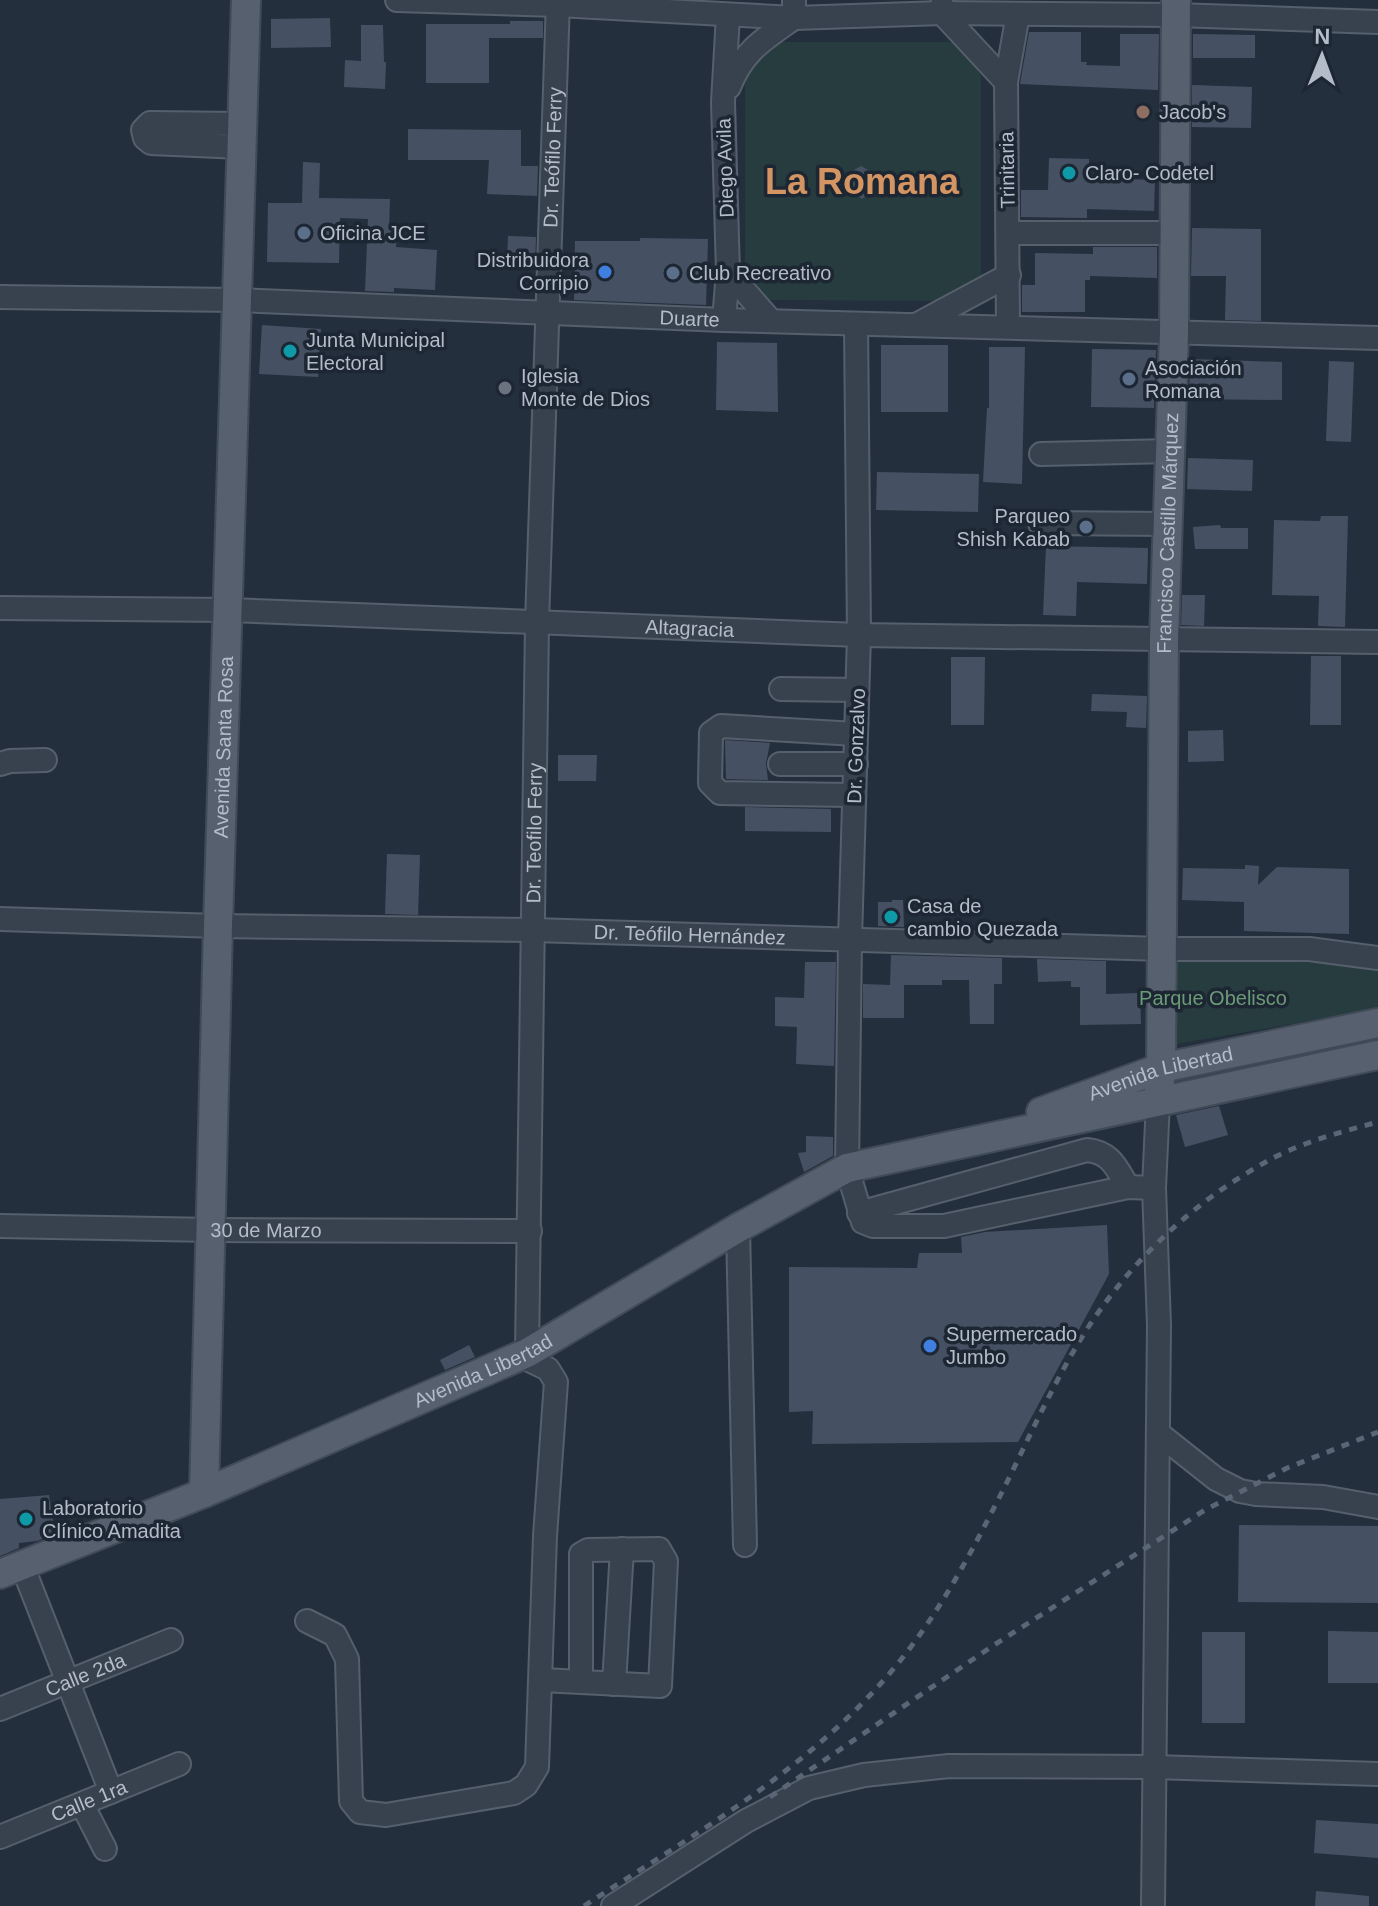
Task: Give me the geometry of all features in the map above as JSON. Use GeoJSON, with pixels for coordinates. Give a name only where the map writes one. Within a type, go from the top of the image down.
{"type":"FeatureCollection","features":[{"type":"Feature","properties":{"kind":"main road","name":"Avenida Santa Rosa"},"geometry":{"type":"LineString","coordinates":[[204,1493],[246,0]]}},
{"type":"Feature","properties":{"kind":"main road","name":"Francisco Castillo Márquez"},"geometry":{"type":"LineString","coordinates":[[1158,1101],[1161,1068],[1164,639],[1174,332],[1176,8]]}},
{"type":"Feature","properties":{"kind":"main road","name":"Avenida Libertad"},"geometry":{"type":"LineString","coordinates":[[950,1146],[1161,1068],[1378,1023]]}},
{"type":"Feature","properties":{"kind":"main road","name":"Avenida Libertad"},"geometry":{"type":"LineString","coordinates":[[11,1570],[204,1493],[527,1353],[738,1228],[847,1168],[1378,1055]]}},
{"type":"Feature","properties":{"kind":"street"},"geometry":{"type":"LineString","coordinates":[[397,0],[558,2],[728,15],[794,9],[942,6],[1018,14],[1176,8],[1378,22]]}},
{"type":"Feature","properties":{"kind":"street","name":"Dr. Teófilo Ferry"},"geometry":{"type":"LineString","coordinates":[[549,313],[558,2]]}},
{"type":"Feature","properties":{"kind":"street"},"geometry":{"type":"LineString","coordinates":[[942,6],[1006,82]]}},
{"type":"Feature","properties":{"kind":"street"},"geometry":{"type":"LineString","coordinates":[[723,102],[737,66],[794,9]]}},
{"type":"Feature","properties":{"kind":"street","name":"Trinitaria"},"geometry":{"type":"LineString","coordinates":[[1008,327],[1006,82],[1018,14]]}},
{"type":"Feature","properties":{"kind":"street","name":"Diego Avila"},"geometry":{"type":"LineString","coordinates":[[724,320],[728,272],[723,102],[728,15]]}},
{"type":"Feature","properties":{"kind":"street"},"geometry":{"type":"LineString","coordinates":[[1008,233],[1174,233]]}},
{"type":"Feature","properties":{"kind":"street"},"geometry":{"type":"LineString","coordinates":[[728,272],[771,321]]}},
{"type":"Feature","properties":{"kind":"street"},"geometry":{"type":"LineString","coordinates":[[917,325],[1009,275]]}},
{"type":"Feature","properties":{"kind":"street","name":"Duarte"},"geometry":{"type":"LineString","coordinates":[[0,297],[236,300],[724,320],[1378,338]]}},
{"type":"Feature","properties":{"kind":"street","name":"Dr. Teofilo Ferry"},"geometry":{"type":"LineString","coordinates":[[527,1353],[537,623],[549,313]]}},
{"type":"Feature","properties":{"kind":"street","name":"Dr. Gonzalvo"},"geometry":{"type":"LineString","coordinates":[[856,324],[859,635],[847,1168],[859,1213]]}},
{"type":"Feature","properties":{"kind":"street"},"geometry":{"type":"LineString","coordinates":[[1041,454],[1171,451]]}},
{"type":"Feature","properties":{"kind":"street"},"geometry":{"type":"LineString","coordinates":[[1040,523],[1169,524]]}},
{"type":"Feature","properties":{"kind":"street","name":"Altagracia"},"geometry":{"type":"LineString","coordinates":[[0,608],[230,610],[859,635],[1378,642]]}},
{"type":"Feature","properties":{"kind":"street"},"geometry":{"type":"LineString","coordinates":[[781,689],[857,690]]}},
{"type":"Feature","properties":{"kind":"street"},"geometry":{"type":"LineString","coordinates":[[854,795],[720,793],[710,783],[711,733],[721,726],[856,734]]}},
{"type":"Feature","properties":{"kind":"street"},"geometry":{"type":"LineString","coordinates":[[0,764],[45,760]]}},
{"type":"Feature","properties":{"kind":"street"},"geometry":{"type":"LineString","coordinates":[[780,764],[856,764]]}},
{"type":"Feature","properties":{"kind":"street","name":"Dr. Teófilo Hernández"},"geometry":{"type":"LineString","coordinates":[[0,919],[218,926],[533,930],[1162,949],[1309,949],[1378,958]]}},
{"type":"Feature","properties":{"kind":"street"},"geometry":{"type":"LineString","coordinates":[[1153,1906],[1159,1325],[1154,1188],[1158,1101]]}},
{"type":"Feature","properties":{"kind":"street"},"geometry":{"type":"LineString","coordinates":[[1128,1187],[1112,1160],[1105,1154],[1087,1150],[859,1213],[863,1222],[873,1226],[944,1226],[1128,1187],[1154,1188]]}},
{"type":"Feature","properties":{"kind":"street","name":"30 de Marzo"},"geometry":{"type":"LineString","coordinates":[[0,1226],[530,1231]]}},
{"type":"Feature","properties":{"kind":"street"},"geometry":{"type":"LineString","coordinates":[[738,1228],[745,1545]]}},
{"type":"Feature","properties":{"kind":"street"},"geometry":{"type":"LineString","coordinates":[[307,1621],[335,1635],[347,1659],[351,1801],[360,1812],[386,1815],[514,1793],[526,1785],[537,1767],[545,1536],[556,1382],[550,1370],[528,1359],[527,1353]]}},
{"type":"Feature","properties":{"kind":"street"},"geometry":{"type":"LineString","coordinates":[[1158,1433],[1216,1479],[1240,1491],[1323,1497],[1378,1507]]}},
{"type":"Feature","properties":{"kind":"street"},"geometry":{"type":"LineString","coordinates":[[614,1684],[622,1549]]}},
{"type":"Feature","properties":{"kind":"street"},"geometry":{"type":"LineString","coordinates":[[542,1680],[614,1684],[660,1686],[666,1561],[659,1549],[588,1550],[581,1554],[581,1682]]}},
{"type":"Feature","properties":{"kind":"street"},"geometry":{"type":"LineString","coordinates":[[11,1570],[69,1681],[111,1792]]}},
{"type":"Feature","properties":{"kind":"street","name":"Calle 2da"},"geometry":{"type":"LineString","coordinates":[[0,1709],[171,1640]]}},
{"type":"Feature","properties":{"kind":"street","name":"Calle 1ra"},"geometry":{"type":"LineString","coordinates":[[0,1837],[179,1764]]}},
{"type":"Feature","properties":{"kind":"street"},"geometry":{"type":"LineString","coordinates":[[613,1906],[746,1821],[809,1788],[864,1775],[949,1766],[1154,1767],[1378,1774]]}},
{"type":"Feature","properties":{"kind":"street"},"geometry":{"type":"LineString","coordinates":[[82,1804],[105,1849]]}},
{"type":"Feature","properties":{"kind":"green space"},"geometry":{"type":"Polygon","coordinates":[[[774,42],[961,42],[981,76],[981,276],[946,301],[765,300],[745,272],[745,66],[774,42]]]}},
{"type":"Feature","properties":{"kind":"green space","name":"Parque Obelisco"},"geometry":{"type":"Polygon","coordinates":[[[1171,957],[1378,965],[1378,1009],[1171,1045],[1171,957]]]}},
{"type":"Feature","properties":{"kind":"green space"},"geometry":{"type":"Polygon","coordinates":[[[1378,1020],[1378,1040],[1177,1083],[1173,1061],[1378,1020]]]}},
{"type":"Feature","properties":{"kind":"building"},"geometry":{"type":"Polygon","coordinates":[[[330,18],[331,47],[271,48],[271,19],[330,18]]]}},
{"type":"Feature","properties":{"kind":"building"},"geometry":{"type":"Polygon","coordinates":[[[510,21],[543,21],[543,38],[489,38],[489,83],[426,83],[426,24],[510,24],[510,21]]]}},
{"type":"Feature","properties":{"kind":"building"},"geometry":{"type":"Polygon","coordinates":[[[361,25],[383,25],[385,89],[344,87],[345,60],[361,61],[361,25]]]}},
{"type":"Feature","properties":{"kind":"building"},"geometry":{"type":"Polygon","coordinates":[[[1029,32],[1081,32],[1081,62],[1087,62],[1086,65],[1120,66],[1120,34],[1159,34],[1158,90],[1020,84],[1029,32]]]}},
{"type":"Feature","properties":{"kind":"building"},"geometry":{"type":"Polygon","coordinates":[[[1193,34],[1255,35],[1255,58],[1193,58],[1193,34]]]}},
{"type":"Feature","properties":{"kind":"building"},"geometry":{"type":"Polygon","coordinates":[[[1192,85],[1252,87],[1251,128],[1192,127],[1192,85]]]}},
{"type":"Feature","properties":{"kind":"building"},"geometry":{"type":"Polygon","coordinates":[[[408,129],[521,130],[521,166],[538,166],[537,196],[487,194],[489,160],[408,160],[408,129]]]}},
{"type":"Feature","properties":{"kind":"building"},"geometry":{"type":"Polygon","coordinates":[[[1049,158],[1089,159],[1089,178],[1155,180],[1154,211],[1087,209],[1087,218],[1021,217],[1021,190],[1048,190],[1049,158]]]}},
{"type":"Feature","properties":{"kind":"building"},"geometry":{"type":"Polygon","coordinates":[[[303,162],[320,163],[319,198],[390,199],[389,229],[397,229],[396,247],[437,250],[435,290],[394,288],[394,292],[365,291],[368,219],[340,218],[339,263],[267,262],[268,203],[302,203],[303,162]]]}},
{"type":"Feature","properties":{"kind":"building"},"geometry":{"type":"Polygon","coordinates":[[[861,166],[876,174],[876,190],[862,199],[848,189],[847,174],[861,166]]]}},
{"type":"Feature","properties":{"kind":"building"},"geometry":{"type":"Polygon","coordinates":[[[1192,228],[1261,229],[1261,321],[1225,320],[1226,276],[1191,276],[1192,228]]]}},
{"type":"Feature","properties":{"kind":"building"},"geometry":{"type":"Polygon","coordinates":[[[508,236],[536,237],[535,266],[507,265],[508,236]]]}},
{"type":"Feature","properties":{"kind":"building"},"geometry":{"type":"Polygon","coordinates":[[[640,238],[708,239],[706,305],[574,300],[575,241],[640,241],[640,238]]]}},
{"type":"Feature","properties":{"kind":"building"},"geometry":{"type":"Polygon","coordinates":[[[1093,247],[1157,247],[1157,278],[1090,276],[1090,280],[1085,280],[1085,312],[1022,312],[1022,285],[1035,285],[1035,253],[1093,254],[1093,247]]]}},
{"type":"Feature","properties":{"kind":"building","name":"Junta Municipal Electoral"},"geometry":{"type":"Polygon","coordinates":[[[262,325],[321,329],[318,377],[259,374],[262,325]]]}},
{"type":"Feature","properties":{"kind":"building"},"geometry":{"type":"Polygon","coordinates":[[[717,342],[777,343],[778,412],[716,410],[717,342]]]}},
{"type":"Feature","properties":{"kind":"building"},"geometry":{"type":"Polygon","coordinates":[[[881,345],[948,345],[948,412],[881,412],[881,345]]]}},
{"type":"Feature","properties":{"kind":"building"},"geometry":{"type":"Polygon","coordinates":[[[989,347],[1025,347],[1022,484],[983,482],[989,408],[989,347]]]}},
{"type":"Feature","properties":{"kind":"building","name":"Asociación Romana"},"geometry":{"type":"Polygon","coordinates":[[[1092,349],[1156,350],[1154,408],[1091,407],[1092,349]]]}},
{"type":"Feature","properties":{"kind":"building"},"geometry":{"type":"Polygon","coordinates":[[[1190,359],[1282,362],[1282,400],[1189,399],[1190,359]]]}},
{"type":"Feature","properties":{"kind":"building"},"geometry":{"type":"Polygon","coordinates":[[[1329,361],[1354,362],[1351,442],[1326,441],[1329,361]]]}},
{"type":"Feature","properties":{"kind":"building"},"geometry":{"type":"Polygon","coordinates":[[[1188,458],[1253,460],[1252,491],[1187,489],[1188,458]]]}},
{"type":"Feature","properties":{"kind":"building"},"geometry":{"type":"Polygon","coordinates":[[[877,472],[979,474],[978,512],[876,510],[877,472]]]}},
{"type":"Feature","properties":{"kind":"building"},"geometry":{"type":"Polygon","coordinates":[[[1321,516],[1348,516],[1345,627],[1318,626],[1319,596],[1272,595],[1274,520],[1320,521],[1321,516]]]}},
{"type":"Feature","properties":{"kind":"building"},"geometry":{"type":"Polygon","coordinates":[[[1220,525],[1221,528],[1248,528],[1248,549],[1195,549],[1193,527],[1220,525]]]}},
{"type":"Feature","properties":{"kind":"building"},"geometry":{"type":"Polygon","coordinates":[[[1046,546],[1148,548],[1147,584],[1077,582],[1076,616],[1043,615],[1046,546]]]}},
{"type":"Feature","properties":{"kind":"building"},"geometry":{"type":"Polygon","coordinates":[[[1182,595],[1205,595],[1204,626],[1181,625],[1182,595]]]}},
{"type":"Feature","properties":{"kind":"building"},"geometry":{"type":"Polygon","coordinates":[[[1311,656],[1341,656],[1341,725],[1310,725],[1311,656]]]}},
{"type":"Feature","properties":{"kind":"building"},"geometry":{"type":"Polygon","coordinates":[[[951,657],[985,657],[984,725],[951,725],[951,657]]]}},
{"type":"Feature","properties":{"kind":"building"},"geometry":{"type":"Polygon","coordinates":[[[1092,694],[1147,696],[1146,728],[1126,727],[1127,712],[1091,711],[1092,694]]]}},
{"type":"Feature","properties":{"kind":"building"},"geometry":{"type":"Polygon","coordinates":[[[1223,730],[1224,761],[1188,762],[1188,731],[1223,730]]]}},
{"type":"Feature","properties":{"kind":"building"},"geometry":{"type":"Polygon","coordinates":[[[725,740],[770,743],[766,763],[768,780],[726,779],[725,740]]]}},
{"type":"Feature","properties":{"kind":"building"},"geometry":{"type":"Polygon","coordinates":[[[558,755],[597,755],[596,781],[558,781],[558,755]]]}},
{"type":"Feature","properties":{"kind":"building"},"geometry":{"type":"Polygon","coordinates":[[[745,807],[831,809],[831,832],[745,831],[745,807]]]}},
{"type":"Feature","properties":{"kind":"building"},"geometry":{"type":"Polygon","coordinates":[[[387,854],[420,855],[418,915],[385,914],[387,854]]]}},
{"type":"Feature","properties":{"kind":"building"},"geometry":{"type":"Polygon","coordinates":[[[1245,865],[1259,866],[1258,885],[1277,867],[1349,869],[1349,934],[1244,931],[1244,902],[1182,900],[1183,868],[1245,869],[1245,865]]]}},
{"type":"Feature","properties":{"kind":"building","name":"Casa de cambio Quezada"},"geometry":{"type":"Polygon","coordinates":[[[903,900],[904,927],[878,926],[878,902],[903,900]]]}},
{"type":"Feature","properties":{"kind":"building"},"geometry":{"type":"Polygon","coordinates":[[[891,955],[1002,958],[1002,984],[994,984],[994,1024],[970,1024],[969,980],[942,980],[942,985],[904,985],[904,1018],[863,1018],[863,984],[890,985],[891,955]]]}},
{"type":"Feature","properties":{"kind":"building"},"geometry":{"type":"Polygon","coordinates":[[[1037,959],[1106,961],[1106,994],[1140,993],[1141,1024],[1080,1025],[1080,987],[1071,987],[1071,981],[1038,982],[1037,959]]]}},
{"type":"Feature","properties":{"kind":"building"},"geometry":{"type":"Polygon","coordinates":[[[805,962],[836,962],[834,1066],[796,1064],[797,1027],[775,1026],[775,997],[804,998],[805,962]]]}},
{"type":"Feature","properties":{"kind":"building"},"geometry":{"type":"Polygon","coordinates":[[[1219,1106],[1228,1135],[1185,1147],[1176,1115],[1219,1106]]]}},
{"type":"Feature","properties":{"kind":"building"},"geometry":{"type":"Polygon","coordinates":[[[806,1136],[833,1137],[833,1156],[804,1172],[798,1153],[806,1152],[806,1136]]]}},
{"type":"Feature","properties":{"kind":"building","name":"Supermercado Jumbo"},"geometry":{"type":"Polygon","coordinates":[[[1107,1225],[1109,1274],[1018,1442],[812,1444],[813,1411],[789,1412],[789,1267],[917,1268],[919,1253],[962,1253],[961,1237],[985,1232],[1107,1225]]]}},
{"type":"Feature","properties":{"kind":"building"},"geometry":{"type":"Polygon","coordinates":[[[469,1345],[475,1357],[445,1370],[440,1360],[469,1345]]]}},
{"type":"Feature","properties":{"kind":"building","name":"Laboratorio Clínico Amadita"},"geometry":{"type":"Polygon","coordinates":[[[49,1495],[55,1534],[37,1541],[19,1543],[19,1548],[0,1556],[0,1499],[49,1495]]]}},
{"type":"Feature","properties":{"kind":"building"},"geometry":{"type":"Polygon","coordinates":[[[1239,1525],[1378,1526],[1378,1603],[1238,1602],[1239,1525]]]}},
{"type":"Feature","properties":{"kind":"building"},"geometry":{"type":"Polygon","coordinates":[[[1328,1631],[1378,1632],[1378,1683],[1328,1683],[1328,1631]]]}},
{"type":"Feature","properties":{"kind":"building"},"geometry":{"type":"Polygon","coordinates":[[[1202,1632],[1245,1632],[1245,1723],[1202,1723],[1202,1632]]]}},
{"type":"Feature","properties":{"kind":"building"},"geometry":{"type":"Polygon","coordinates":[[[1316,1820],[1378,1824],[1378,1858],[1314,1853],[1316,1820]]]}},
{"type":"Feature","properties":{"kind":"building"},"geometry":{"type":"Polygon","coordinates":[[[1316,1891],[1369,1896],[1369,1906],[1315,1906],[1316,1891]]]}},
{"type":"Feature","properties":{"kind":"railway"},"geometry":{"type":"LineString","coordinates":[[584,1906],[779,1776],[851,1715],[883,1681],[933,1616],[961,1570],[1076,1347],[1107,1300],[1148,1252],[1220,1190],[1275,1157],[1313,1141],[1378,1122]]}},
{"type":"Feature","properties":{"kind":"railway"},"geometry":{"type":"LineString","coordinates":[[770,1797],[994,1645],[1205,1510],[1287,1468],[1378,1432]]}},
{"type":"Feature","properties":{"kind":"place","name":"Jacob's"},"geometry":{"type":"Point","coordinates":[1143,112]}},
{"type":"Feature","properties":{"kind":"place","name":"Claro- Codetel"},"geometry":{"type":"Point","coordinates":[1069,173]}},
{"type":"Feature","properties":{"kind":"place","name":"Oficina JCE"},"geometry":{"type":"Point","coordinates":[304,233]}},
{"type":"Feature","properties":{"kind":"place","name":"Distribuidora Corripio"},"geometry":{"type":"Point","coordinates":[605,272]}},
{"type":"Feature","properties":{"kind":"place","name":"Club Recreativo"},"geometry":{"type":"Point","coordinates":[673,273]}},
{"type":"Feature","properties":{"kind":"place","name":"Junta Municipal Electoral"},"geometry":{"type":"Point","coordinates":[290,351]}},
{"type":"Feature","properties":{"kind":"place","name":"Asociación Romana"},"geometry":{"type":"Point","coordinates":[1129,379]}},
{"type":"Feature","properties":{"kind":"place","name":"Iglesia Monte de Dios"},"geometry":{"type":"Point","coordinates":[505,388]}},
{"type":"Feature","properties":{"kind":"place","name":"Parqueo Shish Kabab"},"geometry":{"type":"Point","coordinates":[1086,527]}},
{"type":"Feature","properties":{"kind":"place","name":"Casa de cambio Quezada"},"geometry":{"type":"Point","coordinates":[891,917]}},
{"type":"Feature","properties":{"kind":"place","name":"Supermercado Jumbo"},"geometry":{"type":"Point","coordinates":[930,1346]}},
{"type":"Feature","properties":{"kind":"place","name":"Laboratorio Clínico Amadita"},"geometry":{"type":"Point","coordinates":[26,1519]}},
{"type":"Feature","properties":{"kind":"district","name":"La Romana"},"geometry":{"type":"Point","coordinates":[862,181]}}]}
